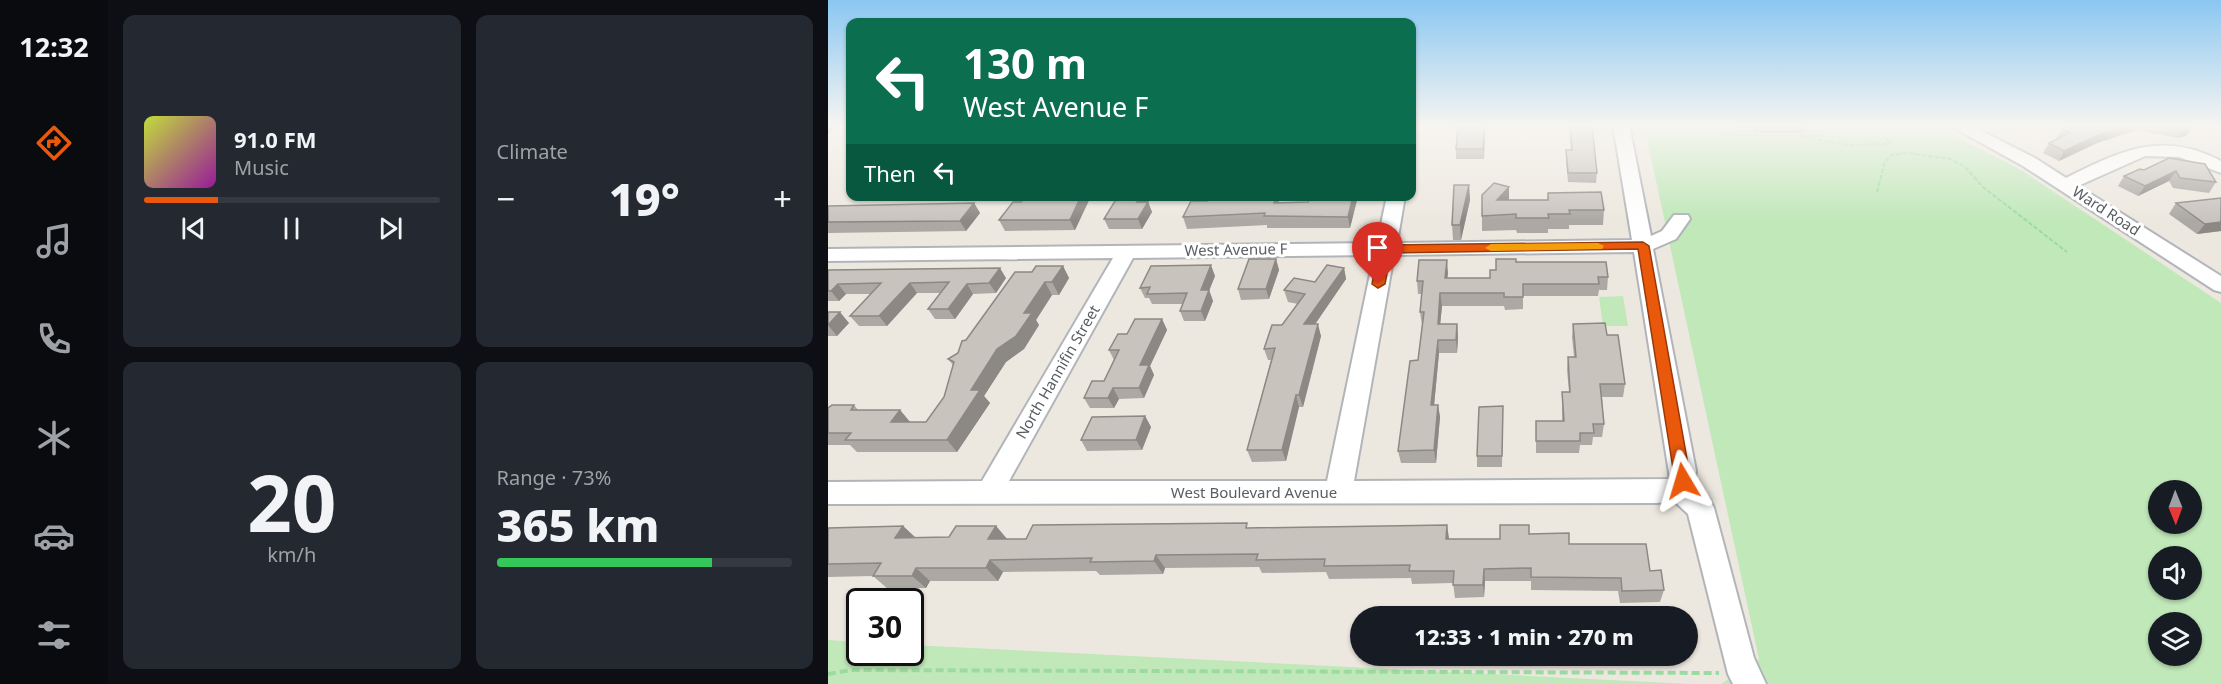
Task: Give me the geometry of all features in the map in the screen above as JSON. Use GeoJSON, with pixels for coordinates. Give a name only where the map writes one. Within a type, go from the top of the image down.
{"type":"FeatureCollection","features":[{"type":"Feature","properties":{"kind":"street"},"geometry":{"type":"LineString","coordinates":[[1627,157],[1683,471],[1683,481],[1679,489],[1700,508],[1738,663],[1750,684]]}},
{"type":"Feature","properties":{"kind":"street","name":"Ward Road"},"geometry":{"type":"LineString","coordinates":[[2015,157],[2066,185],[2221,285]]}},
{"type":"Feature","properties":{"kind":"street"},"geometry":{"type":"LineString","coordinates":[[2066,185],[2126,157]]}},
{"type":"Feature","properties":{"kind":"street"},"geometry":{"type":"LineString","coordinates":[[2194,157],[2221,168]]}},
{"type":"Feature","properties":{"kind":"street"},"geometry":{"type":"LineString","coordinates":[[1338,493],[1395,201]]}},
{"type":"Feature","properties":{"kind":"street"},"geometry":{"type":"LineString","coordinates":[[1643,246],[1669,234],[1681,219]]}},
{"type":"Feature","properties":{"kind":"street","name":"West Avenue F"},"geometry":{"type":"LineString","coordinates":[[828,255],[1643,246]]}},
{"type":"Feature","properties":{"kind":"street","name":"North Hannifin Street"},"geometry":{"type":"LineString","coordinates":[[989,493],[1127,251]]}},
{"type":"Feature","properties":{"kind":"street","name":"West Boulevard Avenue"},"geometry":{"type":"LineString","coordinates":[[828,493],[1657,492],[1679,489]]}},
{"type":"Feature","properties":{"kind":"path"},"geometry":{"type":"LineString","coordinates":[[1877,192],[1885,161],[1890,157]]}},
{"type":"Feature","properties":{"kind":"path"},"geometry":{"type":"LineString","coordinates":[[1936,157],[1951,159],[1965,166],[1983,187],[2067,252]]}},
{"type":"Feature","properties":{"kind":"path"},"geometry":{"type":"LineString","coordinates":[[828,674],[875,670],[1715,675],[1722,672]]}},
{"type":"Feature","properties":{"kind":"green space"},"geometry":{"type":"Polygon","coordinates":[[[1651,157],[1996,157],[2021,170],[2221,303],[2221,684],[1721,684],[1759,659],[1651,157]]]}},
{"type":"Feature","properties":{"kind":"green space"},"geometry":{"type":"Polygon","coordinates":[[[1623,296],[1628,326],[1603,326],[1599,297],[1623,296]]]}},
{"type":"Feature","properties":{"kind":"green space"},"geometry":{"type":"Polygon","coordinates":[[[828,640],[846,641],[846,666],[924,666],[924,646],[1691,684],[828,684],[828,640]]]}},
{"type":"Feature","properties":{"kind":"building"},"geometry":{"type":"Polygon","coordinates":[[[1567,157],[1595,157],[1597,173],[1568,173],[1567,157]]]}},
{"type":"Feature","properties":{"kind":"building"},"geometry":{"type":"Polygon","coordinates":[[[2169,158],[2205,164],[2216,182],[2180,178],[2176,171],[2145,186],[2124,176],[2140,169],[2144,170],[2169,158]]]}},
{"type":"Feature","properties":{"kind":"building"},"geometry":{"type":"Polygon","coordinates":[[[1494,183],[1509,187],[1497,200],[1548,200],[1548,193],[1601,192],[1604,210],[1569,210],[1570,214],[1548,214],[1549,218],[1516,218],[1516,214],[1482,216],[1482,195],[1494,183]]]}},
{"type":"Feature","properties":{"kind":"building"},"geometry":{"type":"Polygon","coordinates":[[[1454,185],[1469,185],[1460,225],[1452,225],[1454,185]]]}},
{"type":"Feature","properties":{"kind":"building"},"geometry":{"type":"Polygon","coordinates":[[[2221,198],[2221,222],[2205,224],[2176,203],[2221,198]]]}},
{"type":"Feature","properties":{"kind":"building"},"geometry":{"type":"Polygon","coordinates":[[[1079,201],[1070,220],[999,220],[1013,202],[1079,201]]]}},
{"type":"Feature","properties":{"kind":"building"},"geometry":{"type":"Polygon","coordinates":[[[1115,201],[1148,202],[1138,219],[1104,219],[1115,201]]]}},
{"type":"Feature","properties":{"kind":"building"},"geometry":{"type":"Polygon","coordinates":[[[1191,201],[1275,201],[1274,203],[1352,201],[1348,217],[1264,216],[1265,213],[1183,217],[1191,201]]]}},
{"type":"Feature","properties":{"kind":"building"},"geometry":{"type":"Polygon","coordinates":[[[974,203],[960,221],[828,222],[828,206],[974,203]]]}},
{"type":"Feature","properties":{"kind":"building"},"geometry":{"type":"Polygon","coordinates":[[[1249,259],[1276,259],[1266,289],[1238,289],[1249,259]]]}},
{"type":"Feature","properties":{"kind":"building"},"geometry":{"type":"Polygon","coordinates":[[[1496,259],[1516,259],[1516,262],[1606,262],[1608,277],[1598,277],[1599,284],[1523,284],[1523,297],[1504,297],[1504,293],[1440,293],[1438,324],[1457,324],[1456,340],[1438,340],[1431,405],[1438,405],[1434,450],[1398,451],[1410,361],[1418,360],[1424,312],[1420,312],[1423,281],[1417,281],[1419,260],[1447,260],[1445,278],[1490,278],[1490,270],[1496,270],[1496,259]]]}},
{"type":"Feature","properties":{"kind":"building"},"geometry":{"type":"Polygon","coordinates":[[[1211,265],[1201,290],[1209,290],[1201,311],[1180,311],[1187,293],[1147,294],[1150,287],[1140,288],[1151,266],[1211,265]]]}},
{"type":"Feature","properties":{"kind":"building"},"geometry":{"type":"Polygon","coordinates":[[[1327,265],[1344,268],[1304,324],[1318,324],[1282,450],[1247,450],[1275,348],[1264,349],[1272,325],[1282,325],[1305,294],[1284,290],[1294,278],[1315,282],[1327,265]]]}},
{"type":"Feature","properties":{"kind":"building"},"geometry":{"type":"Polygon","coordinates":[[[1036,266],[1063,266],[1052,282],[1045,282],[1024,313],[1032,313],[1016,336],[997,349],[971,390],[980,390],[947,440],[845,440],[851,433],[828,433],[828,408],[832,405],[854,405],[851,410],[900,410],[891,422],[926,422],[944,397],[954,362],[948,359],[958,353],[962,341],[966,340],[1015,272],[1032,272],[1036,266]]]}},
{"type":"Feature","properties":{"kind":"building"},"geometry":{"type":"Polygon","coordinates":[[[1000,268],[989,283],[967,284],[948,309],[928,309],[949,282],[910,283],[879,316],[850,316],[881,283],[838,284],[828,291],[828,270],[1000,268]]]}},
{"type":"Feature","properties":{"kind":"building"},"geometry":{"type":"Polygon","coordinates":[[[828,312],[840,312],[828,325],[828,312]]]}},
{"type":"Feature","properties":{"kind":"building"},"geometry":{"type":"Polygon","coordinates":[[[1135,319],[1162,319],[1140,365],[1149,365],[1139,388],[1113,388],[1108,398],[1084,398],[1092,381],[1104,381],[1119,350],[1109,350],[1118,334],[1127,334],[1135,319]]]}},
{"type":"Feature","properties":{"kind":"building"},"geometry":{"type":"Polygon","coordinates":[[[1605,323],[1607,335],[1618,335],[1625,384],[1600,384],[1604,424],[1593,424],[1594,433],[1580,433],[1580,441],[1536,441],[1536,421],[1564,421],[1562,392],[1570,392],[1568,357],[1576,357],[1573,324],[1605,323]]]}},
{"type":"Feature","properties":{"kind":"building"},"geometry":{"type":"Polygon","coordinates":[[[1503,406],[1502,456],[1477,456],[1479,407],[1503,406]]]}},
{"type":"Feature","properties":{"kind":"building"},"geometry":{"type":"Polygon","coordinates":[[[1145,416],[1136,440],[1081,440],[1092,417],[1145,416]]]}},
{"type":"Feature","properties":{"kind":"building"},"geometry":{"type":"Polygon","coordinates":[[[1247,523],[1246,528],[1447,525],[1446,539],[1500,539],[1500,525],[1529,525],[1529,534],[1569,533],[1569,544],[1646,544],[1650,571],[1661,570],[1664,590],[1622,591],[1621,578],[1531,577],[1531,568],[1484,569],[1483,585],[1453,585],[1454,571],[1409,571],[1410,565],[1324,566],[1325,559],[1256,560],[1258,554],[1156,555],[1154,561],[1090,562],[1092,558],[990,560],[986,568],[916,568],[912,576],[873,576],[881,563],[828,564],[828,528],[903,526],[895,538],[949,537],[956,526],[996,526],[988,539],[1026,539],[1033,525],[1247,523]]]}},
{"type":"Feature","properties":{"kind":"slow traffic"},"geometry":{"type":"LineString","coordinates":[[1491,248],[1598,246]]}},
{"type":"Feature","properties":{"kind":"route"},"geometry":{"type":"LineString","coordinates":[[1378,284],[1385,249],[1643,246],[1683,481]]}}]}
